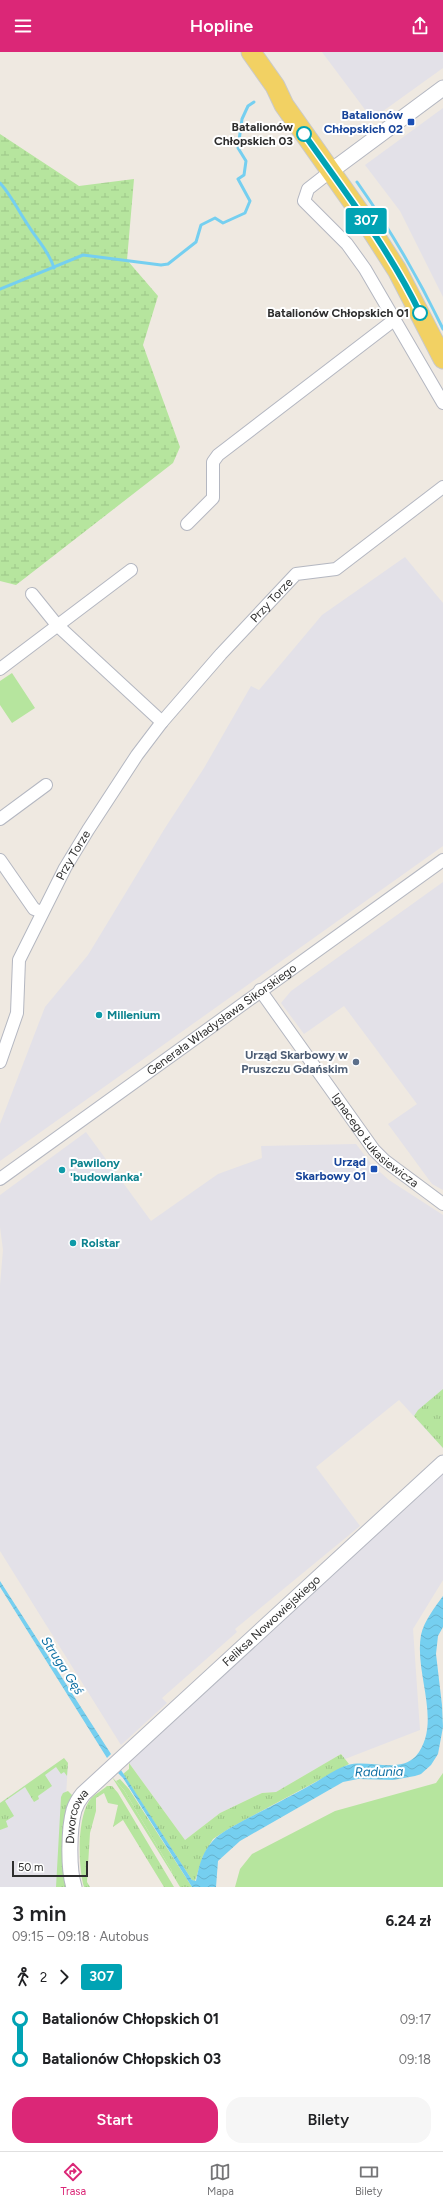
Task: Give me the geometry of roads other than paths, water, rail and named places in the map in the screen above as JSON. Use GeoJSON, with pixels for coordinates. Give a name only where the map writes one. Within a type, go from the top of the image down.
{"type":"FeatureCollection","features":[{"type":"Feature","properties":{"kind":"main road"},"geometry":{"type":"LineString","coordinates":[[239,52],[268,91],[284,106]]}},
{"type":"Feature","properties":{"kind":"main road"},"geometry":{"type":"LineString","coordinates":[[256,55],[275,86],[284,106],[397,270],[443,358]]}},
{"type":"Feature","properties":{"kind":"street"},"geometry":{"type":"LineString","coordinates":[[443,88],[330,171],[308,189],[304,201],[347,244],[365,269],[443,403]]}},
{"type":"Feature","properties":{"kind":"street"},"geometry":{"type":"LineString","coordinates":[[187,524],[213,498],[213,462],[218,455],[394,320]]}},
{"type":"Feature","properties":{"kind":"street","name":"Przy Torze"},"geometry":{"type":"LineString","coordinates":[[0,1062],[17,1013],[19,960],[42,912],[88,830],[137,755],[162,722],[221,654],[296,574],[336,569],[443,487]]}},
{"type":"Feature","properties":{"kind":"street"},"geometry":{"type":"LineString","coordinates":[[0,668],[131,570]]}},
{"type":"Feature","properties":{"kind":"street"},"geometry":{"type":"LineString","coordinates":[[32,594],[57,625],[162,722]]}},
{"type":"Feature","properties":{"kind":"street"},"geometry":{"type":"LineString","coordinates":[[0,819],[46,785]]}},
{"type":"Feature","properties":{"kind":"street"},"geometry":{"type":"LineString","coordinates":[[0,860],[34,909],[42,912]]}},
{"type":"Feature","properties":{"kind":"street","name":"Generała Władysława Sikorskiego"},"geometry":{"type":"LineString","coordinates":[[0,1179],[260,990],[443,860]]}},
{"type":"Feature","properties":{"kind":"street","name":"Ignacego Łukasiewicza"},"geometry":{"type":"LineString","coordinates":[[260,990],[374,1150],[384,1160],[443,1204]]}},
{"type":"Feature","properties":{"kind":"street","name":"Feliksa Nowowiejskiego"},"geometry":{"type":"LineString","coordinates":[[100,1777],[443,1463]]}},
{"type":"Feature","properties":{"kind":"street","name":"Dworcowa"},"geometry":{"type":"LineString","coordinates":[[74,1887],[70,1868],[74,1809],[83,1794],[100,1777]]}},
{"type":"Feature","properties":{"kind":"water"},"geometry":{"type":"Polygon","coordinates":[[[0,1581],[111,1754],[107,1758],[0,1587],[0,1581]]]}},
{"type":"Feature","properties":{"kind":"water","name":"Radunia"},"geometry":{"type":"Polygon","coordinates":[[[443,1596],[443,1627],[438,1636],[436,1654],[443,1727],[438,1754],[431,1765],[421,1774],[415,1776],[393,1780],[358,1779],[343,1782],[240,1841],[218,1861],[216,1887],[192,1887],[123,1778],[118,1773],[121,1770],[192,1880],[196,1881],[200,1864],[206,1850],[216,1838],[230,1828],[344,1766],[356,1764],[401,1764],[416,1756],[424,1743],[428,1713],[421,1666],[421,1635],[427,1619],[443,1596]]]}},
{"type":"Feature","properties":{"kind":"waterway"},"geometry":{"type":"LineString","coordinates":[[0,289],[83,255],[161,265],[168,264],[196,242],[201,225],[215,218],[223,223],[245,213],[250,201],[238,179],[244,175],[246,161],[238,148],[242,119],[248,106],[254,102]]}},
{"type":"Feature","properties":{"kind":"waterway"},"geometry":{"type":"LineString","coordinates":[[357,182],[381,217],[403,254],[443,329]]}},
{"type":"Feature","properties":{"kind":"waterway"},"geometry":{"type":"LineString","coordinates":[[0,183],[46,251],[54,268]]}},
{"type":"Feature","properties":{"kind":"place","name":"Batalionów Chłopskich 02"},"geometry":{"type":"Point","coordinates":[411,122]}},
{"type":"Feature","properties":{"kind":"place","name":"Batalionów Chłopskich 03"},"geometry":{"type":"Point","coordinates":[304,134]}},
{"type":"Feature","properties":{"kind":"place","name":"Batalionów Chłopskich 01"},"geometry":{"type":"Point","coordinates":[420,313]}},
{"type":"Feature","properties":{"kind":"place","name":"Millenium"},"geometry":{"type":"Point","coordinates":[99,1015]}},
{"type":"Feature","properties":{"kind":"place","name":"Urząd Skarbowy w Pruszczu Gdańskim"},"geometry":{"type":"Point","coordinates":[356,1062]}},
{"type":"Feature","properties":{"kind":"place","name":"Urząd Skarbowy 01"},"geometry":{"type":"Point","coordinates":[374,1169]}},
{"type":"Feature","properties":{"kind":"place","name":"Pawilony 'budowlanka'"},"geometry":{"type":"Point","coordinates":[62,1170]}},
{"type":"Feature","properties":{"kind":"place","name":"Rolstar"},"geometry":{"type":"Point","coordinates":[73,1243]}},
{"type":"Feature","properties":{"kind":"water label","name":"Struga Gęś"},"geometry":{"type":"Point","coordinates":[63,1665]}}]}
